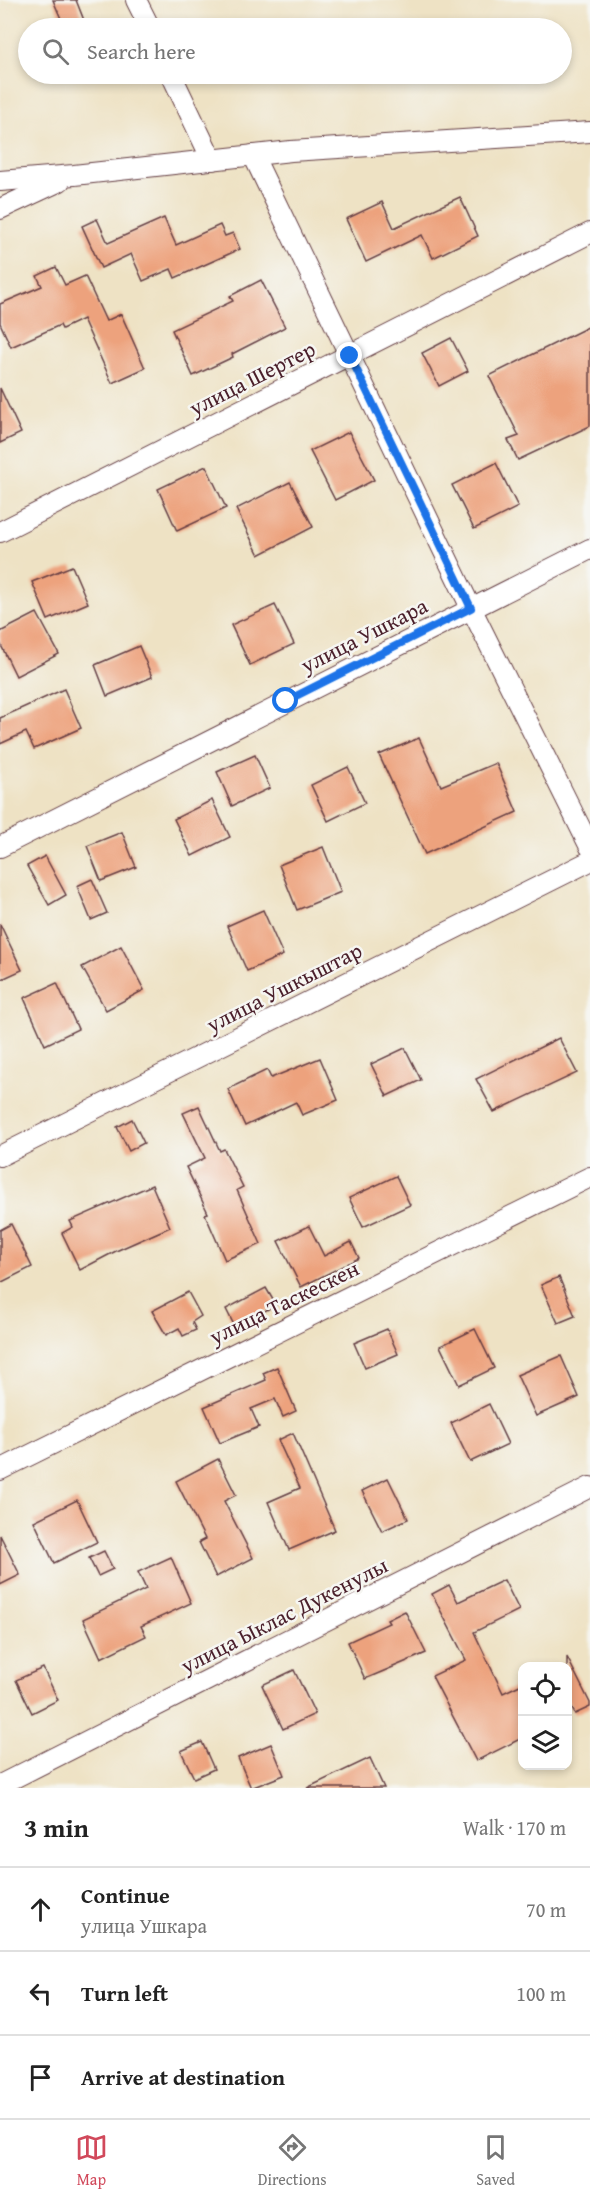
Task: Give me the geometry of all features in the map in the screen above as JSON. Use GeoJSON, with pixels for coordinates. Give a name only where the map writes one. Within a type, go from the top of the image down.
{"type":"FeatureCollection","features":[{"type":"Feature","properties":{"kind":"street"},"geometry":{"type":"LineString","coordinates":[[136,0],[145,18]]}},
{"type":"Feature","properties":{"kind":"street"},"geometry":{"type":"LineString","coordinates":[[176,84],[212,160]]}},
{"type":"Feature","properties":{"kind":"street"},"geometry":{"type":"LineString","coordinates":[[0,181],[253,156],[590,132]]}},
{"type":"Feature","properties":{"kind":"street"},"geometry":{"type":"LineString","coordinates":[[253,156],[471,608],[590,847]]}},
{"type":"Feature","properties":{"kind":"street"},"geometry":{"type":"LineString","coordinates":[[0,209],[74,175]]}},
{"type":"Feature","properties":{"kind":"street","name":"улица Шертер"},"geometry":{"type":"LineString","coordinates":[[0,532],[590,233]]}},
{"type":"Feature","properties":{"kind":"street","name":"улица Ушкара"},"geometry":{"type":"LineString","coordinates":[[0,847],[590,549]]}},
{"type":"Feature","properties":{"kind":"street","name":"улица Ушкыштар"},"geometry":{"type":"LineString","coordinates":[[0,1156],[590,861]]}},
{"type":"Feature","properties":{"kind":"street","name":"улица Таскескен"},"geometry":{"type":"LineString","coordinates":[[0,1470],[590,1177]]}},
{"type":"Feature","properties":{"kind":"street","name":"улица Ыклас Дукенулы"},"geometry":{"type":"LineString","coordinates":[[0,1785],[590,1487]]}},
{"type":"Feature","properties":{"kind":"building"},"geometry":{"type":"Polygon","coordinates":[[[53,0],[76,0],[83,18],[61,18],[53,0]]]}},
{"type":"Feature","properties":{"kind":"building"},"geometry":{"type":"Polygon","coordinates":[[[460,197],[478,236],[433,258],[422,235],[366,262],[346,219],[382,202],[394,228],[460,197]]]}},
{"type":"Feature","properties":{"kind":"building"},"geometry":{"type":"Polygon","coordinates":[[[164,218],[176,245],[220,225],[225,236],[233,233],[240,249],[175,278],[171,269],[143,281],[131,254],[101,268],[82,226],[97,219],[108,243],[164,218]]]}},
{"type":"Feature","properties":{"kind":"building"},"geometry":{"type":"Polygon","coordinates":[[[56,267],[65,285],[85,276],[106,321],[121,314],[145,368],[112,383],[83,319],[62,329],[60,325],[11,347],[0,323],[0,304],[42,286],[37,276],[56,267]]]}},
{"type":"Feature","properties":{"kind":"building"},"geometry":{"type":"Polygon","coordinates":[[[261,280],[285,327],[232,354],[233,357],[193,376],[172,330],[233,301],[230,296],[261,280]]]}},
{"type":"Feature","properties":{"kind":"building"},"geometry":{"type":"Polygon","coordinates":[[[590,326],[590,426],[518,460],[508,440],[519,436],[489,376],[590,326]]]}},
{"type":"Feature","properties":{"kind":"building"},"geometry":{"type":"Polygon","coordinates":[[[451,338],[468,371],[439,386],[422,353],[451,338]]]}},
{"type":"Feature","properties":{"kind":"building"},"geometry":{"type":"Polygon","coordinates":[[[0,388],[21,433],[0,443],[0,388]]]}},
{"type":"Feature","properties":{"kind":"building"},"geometry":{"type":"Polygon","coordinates":[[[349,432],[374,480],[335,500],[310,451],[349,432]]]}},
{"type":"Feature","properties":{"kind":"building"},"geometry":{"type":"Polygon","coordinates":[[[496,463],[518,507],[474,529],[452,485],[496,463]]]}},
{"type":"Feature","properties":{"kind":"building"},"geometry":{"type":"Polygon","coordinates":[[[206,466],[226,508],[177,531],[158,489],[206,466]]]}},
{"type":"Feature","properties":{"kind":"building"},"geometry":{"type":"Polygon","coordinates":[[[290,482],[313,527],[259,555],[236,509],[290,482]]]}},
{"type":"Feature","properties":{"kind":"building"},"geometry":{"type":"Polygon","coordinates":[[[72,566],[88,603],[48,620],[32,582],[72,566]]]}},
{"type":"Feature","properties":{"kind":"building"},"geometry":{"type":"Polygon","coordinates":[[[275,605],[294,644],[250,665],[231,625],[275,605]]]}},
{"type":"Feature","properties":{"kind":"building"},"geometry":{"type":"Polygon","coordinates":[[[37,613],[59,654],[16,676],[0,643],[0,632],[37,613]]]}},
{"type":"Feature","properties":{"kind":"building"},"geometry":{"type":"Polygon","coordinates":[[[139,646],[152,677],[107,696],[95,665],[139,646]]]}},
{"type":"Feature","properties":{"kind":"building"},"geometry":{"type":"Polygon","coordinates":[[[64,689],[81,728],[34,749],[26,732],[0,744],[0,718],[64,689]]]}},
{"type":"Feature","properties":{"kind":"building"},"geometry":{"type":"Polygon","coordinates":[[[419,738],[441,786],[496,763],[517,812],[425,854],[379,755],[419,738]]]}},
{"type":"Feature","properties":{"kind":"building"},"geometry":{"type":"Polygon","coordinates":[[[255,755],[270,788],[232,806],[217,772],[255,755]]]}},
{"type":"Feature","properties":{"kind":"building"},"geometry":{"type":"Polygon","coordinates":[[[348,767],[365,803],[328,821],[311,785],[348,767]]]}},
{"type":"Feature","properties":{"kind":"building"},"geometry":{"type":"Polygon","coordinates":[[[212,800],[230,837],[192,856],[174,819],[212,800]]]}},
{"type":"Feature","properties":{"kind":"building"},"geometry":{"type":"Polygon","coordinates":[[[122,832],[136,867],[101,881],[87,846],[122,832]]]}},
{"type":"Feature","properties":{"kind":"building"},"geometry":{"type":"Polygon","coordinates":[[[323,847],[341,892],[297,910],[279,865],[323,847]]]}},
{"type":"Feature","properties":{"kind":"building"},"geometry":{"type":"Polygon","coordinates":[[[45,856],[66,895],[49,905],[27,866],[45,856]]]}},
{"type":"Feature","properties":{"kind":"building"},"geometry":{"type":"Polygon","coordinates":[[[92,879],[107,913],[91,920],[77,886],[92,879]]]}},
{"type":"Feature","properties":{"kind":"building"},"geometry":{"type":"Polygon","coordinates":[[[263,910],[283,955],[247,971],[227,926],[263,910]]]}},
{"type":"Feature","properties":{"kind":"building"},"geometry":{"type":"Polygon","coordinates":[[[0,924],[22,970],[0,980],[0,924]]]}},
{"type":"Feature","properties":{"kind":"building"},"geometry":{"type":"Polygon","coordinates":[[[121,946],[144,990],[106,1010],[82,967],[121,946]]]}},
{"type":"Feature","properties":{"kind":"building"},"geometry":{"type":"Polygon","coordinates":[[[57,983],[78,1029],[45,1045],[24,998],[57,983]]]}},
{"type":"Feature","properties":{"kind":"building"},"geometry":{"type":"Polygon","coordinates":[[[559,1038],[577,1073],[494,1112],[476,1079],[559,1038]]]}},
{"type":"Feature","properties":{"kind":"building"},"geometry":{"type":"Polygon","coordinates":[[[405,1048],[421,1080],[387,1096],[371,1064],[405,1048]]]}},
{"type":"Feature","properties":{"kind":"building"},"geometry":{"type":"Polygon","coordinates":[[[320,1058],[338,1100],[302,1115],[296,1102],[245,1126],[228,1089],[267,1070],[271,1078],[320,1058]]]}},
{"type":"Feature","properties":{"kind":"building"},"geometry":{"type":"Polygon","coordinates":[[[199,1106],[220,1151],[224,1149],[243,1187],[237,1190],[261,1244],[225,1260],[205,1214],[208,1213],[186,1167],[205,1158],[183,1113],[199,1106]]]}},
{"type":"Feature","properties":{"kind":"building"},"geometry":{"type":"Polygon","coordinates":[[[132,1119],[144,1143],[129,1151],[117,1127],[132,1119]]]}},
{"type":"Feature","properties":{"kind":"building"},"geometry":{"type":"Polygon","coordinates":[[[396,1176],[410,1205],[363,1227],[349,1198],[396,1176]]]}},
{"type":"Feature","properties":{"kind":"building"},"geometry":{"type":"Polygon","coordinates":[[[152,1185],[170,1227],[80,1270],[62,1233],[73,1227],[70,1221],[152,1185]]]}},
{"type":"Feature","properties":{"kind":"building"},"geometry":{"type":"Polygon","coordinates":[[[11,1224],[32,1267],[0,1283],[0,1230],[11,1224]]]}},
{"type":"Feature","properties":{"kind":"building"},"geometry":{"type":"Polygon","coordinates":[[[309,1226],[324,1256],[351,1242],[359,1258],[301,1287],[278,1241],[309,1226]]]}},
{"type":"Feature","properties":{"kind":"building"},"geometry":{"type":"Polygon","coordinates":[[[559,1277],[575,1316],[558,1323],[541,1285],[559,1277]]]}},
{"type":"Feature","properties":{"kind":"building"},"geometry":{"type":"Polygon","coordinates":[[[266,1288],[276,1305],[235,1327],[226,1309],[266,1288]]]}},
{"type":"Feature","properties":{"kind":"building"},"geometry":{"type":"Polygon","coordinates":[[[188,1292],[201,1316],[192,1322],[196,1330],[183,1336],[179,1328],[166,1335],[152,1311],[188,1292]]]}},
{"type":"Feature","properties":{"kind":"building"},"geometry":{"type":"Polygon","coordinates":[[[387,1329],[398,1354],[365,1368],[354,1343],[387,1329]]]}},
{"type":"Feature","properties":{"kind":"building"},"geometry":{"type":"Polygon","coordinates":[[[475,1329],[494,1368],[459,1385],[440,1346],[475,1329]]]}},
{"type":"Feature","properties":{"kind":"building"},"geometry":{"type":"Polygon","coordinates":[[[561,1356],[579,1397],[536,1416],[517,1375],[561,1356]]]}},
{"type":"Feature","properties":{"kind":"building"},"geometry":{"type":"Polygon","coordinates":[[[277,1367],[296,1411],[283,1417],[275,1399],[251,1409],[259,1427],[220,1443],[204,1407],[266,1380],[263,1373],[277,1367]]]}},
{"type":"Feature","properties":{"kind":"building"},"geometry":{"type":"Polygon","coordinates":[[[489,1404],[508,1444],[470,1462],[451,1423],[489,1404]]]}},
{"type":"Feature","properties":{"kind":"building"},"geometry":{"type":"Polygon","coordinates":[[[293,1433],[335,1530],[289,1550],[268,1502],[300,1488],[278,1440],[293,1433]]]}},
{"type":"Feature","properties":{"kind":"building"},"geometry":{"type":"Polygon","coordinates":[[[218,1459],[236,1495],[224,1501],[253,1558],[216,1577],[199,1542],[205,1539],[176,1481],[218,1459]]]}},
{"type":"Feature","properties":{"kind":"building"},"geometry":{"type":"Polygon","coordinates":[[[388,1478],[408,1519],[382,1531],[362,1491],[388,1478]]]}},
{"type":"Feature","properties":{"kind":"building"},"geometry":{"type":"Polygon","coordinates":[[[77,1500],[97,1542],[54,1563],[34,1521],[77,1500]]]}},
{"type":"Feature","properties":{"kind":"building"},"geometry":{"type":"Polygon","coordinates":[[[0,1535],[20,1575],[0,1585],[0,1535]]]}},
{"type":"Feature","properties":{"kind":"building"},"geometry":{"type":"Polygon","coordinates":[[[104,1551],[113,1569],[98,1576],[89,1558],[104,1551]]]}},
{"type":"Feature","properties":{"kind":"building"},"geometry":{"type":"Polygon","coordinates":[[[171,1557],[191,1603],[141,1626],[146,1636],[101,1658],[83,1619],[146,1589],[138,1572],[171,1557]]]}},
{"type":"Feature","properties":{"kind":"building"},"geometry":{"type":"Polygon","coordinates":[[[504,1580],[519,1610],[474,1632],[503,1693],[518,1686],[518,1740],[476,1761],[432,1676],[466,1660],[432,1594],[449,1585],[458,1602],[504,1580]]]}},
{"type":"Feature","properties":{"kind":"building"},"geometry":{"type":"Polygon","coordinates":[[[405,1611],[426,1653],[365,1679],[348,1642],[389,1623],[387,1620],[405,1611]]]}},
{"type":"Feature","properties":{"kind":"building"},"geometry":{"type":"Polygon","coordinates":[[[572,1667],[590,1703],[590,1707],[575,1714],[572,1708],[572,1667]]]}},
{"type":"Feature","properties":{"kind":"building"},"geometry":{"type":"Polygon","coordinates":[[[43,1668],[58,1700],[32,1713],[16,1680],[43,1668]]]}},
{"type":"Feature","properties":{"kind":"building"},"geometry":{"type":"Polygon","coordinates":[[[294,1670],[315,1714],[283,1729],[262,1685],[294,1670]]]}},
{"type":"Feature","properties":{"kind":"building"},"geometry":{"type":"Polygon","coordinates":[[[202,1742],[214,1769],[194,1778],[181,1751],[202,1742]]]}},
{"type":"Feature","properties":{"kind":"building"},"geometry":{"type":"Polygon","coordinates":[[[271,1744],[284,1775],[251,1788],[238,1758],[271,1744]]]}},
{"type":"Feature","properties":{"kind":"building"},"geometry":{"type":"Polygon","coordinates":[[[370,1758],[384,1788],[307,1788],[370,1758]]]}},
{"type":"Feature","properties":{"kind":"route"},"geometry":{"type":"LineString","coordinates":[[286,701],[471,608],[350,356]]}}]}
